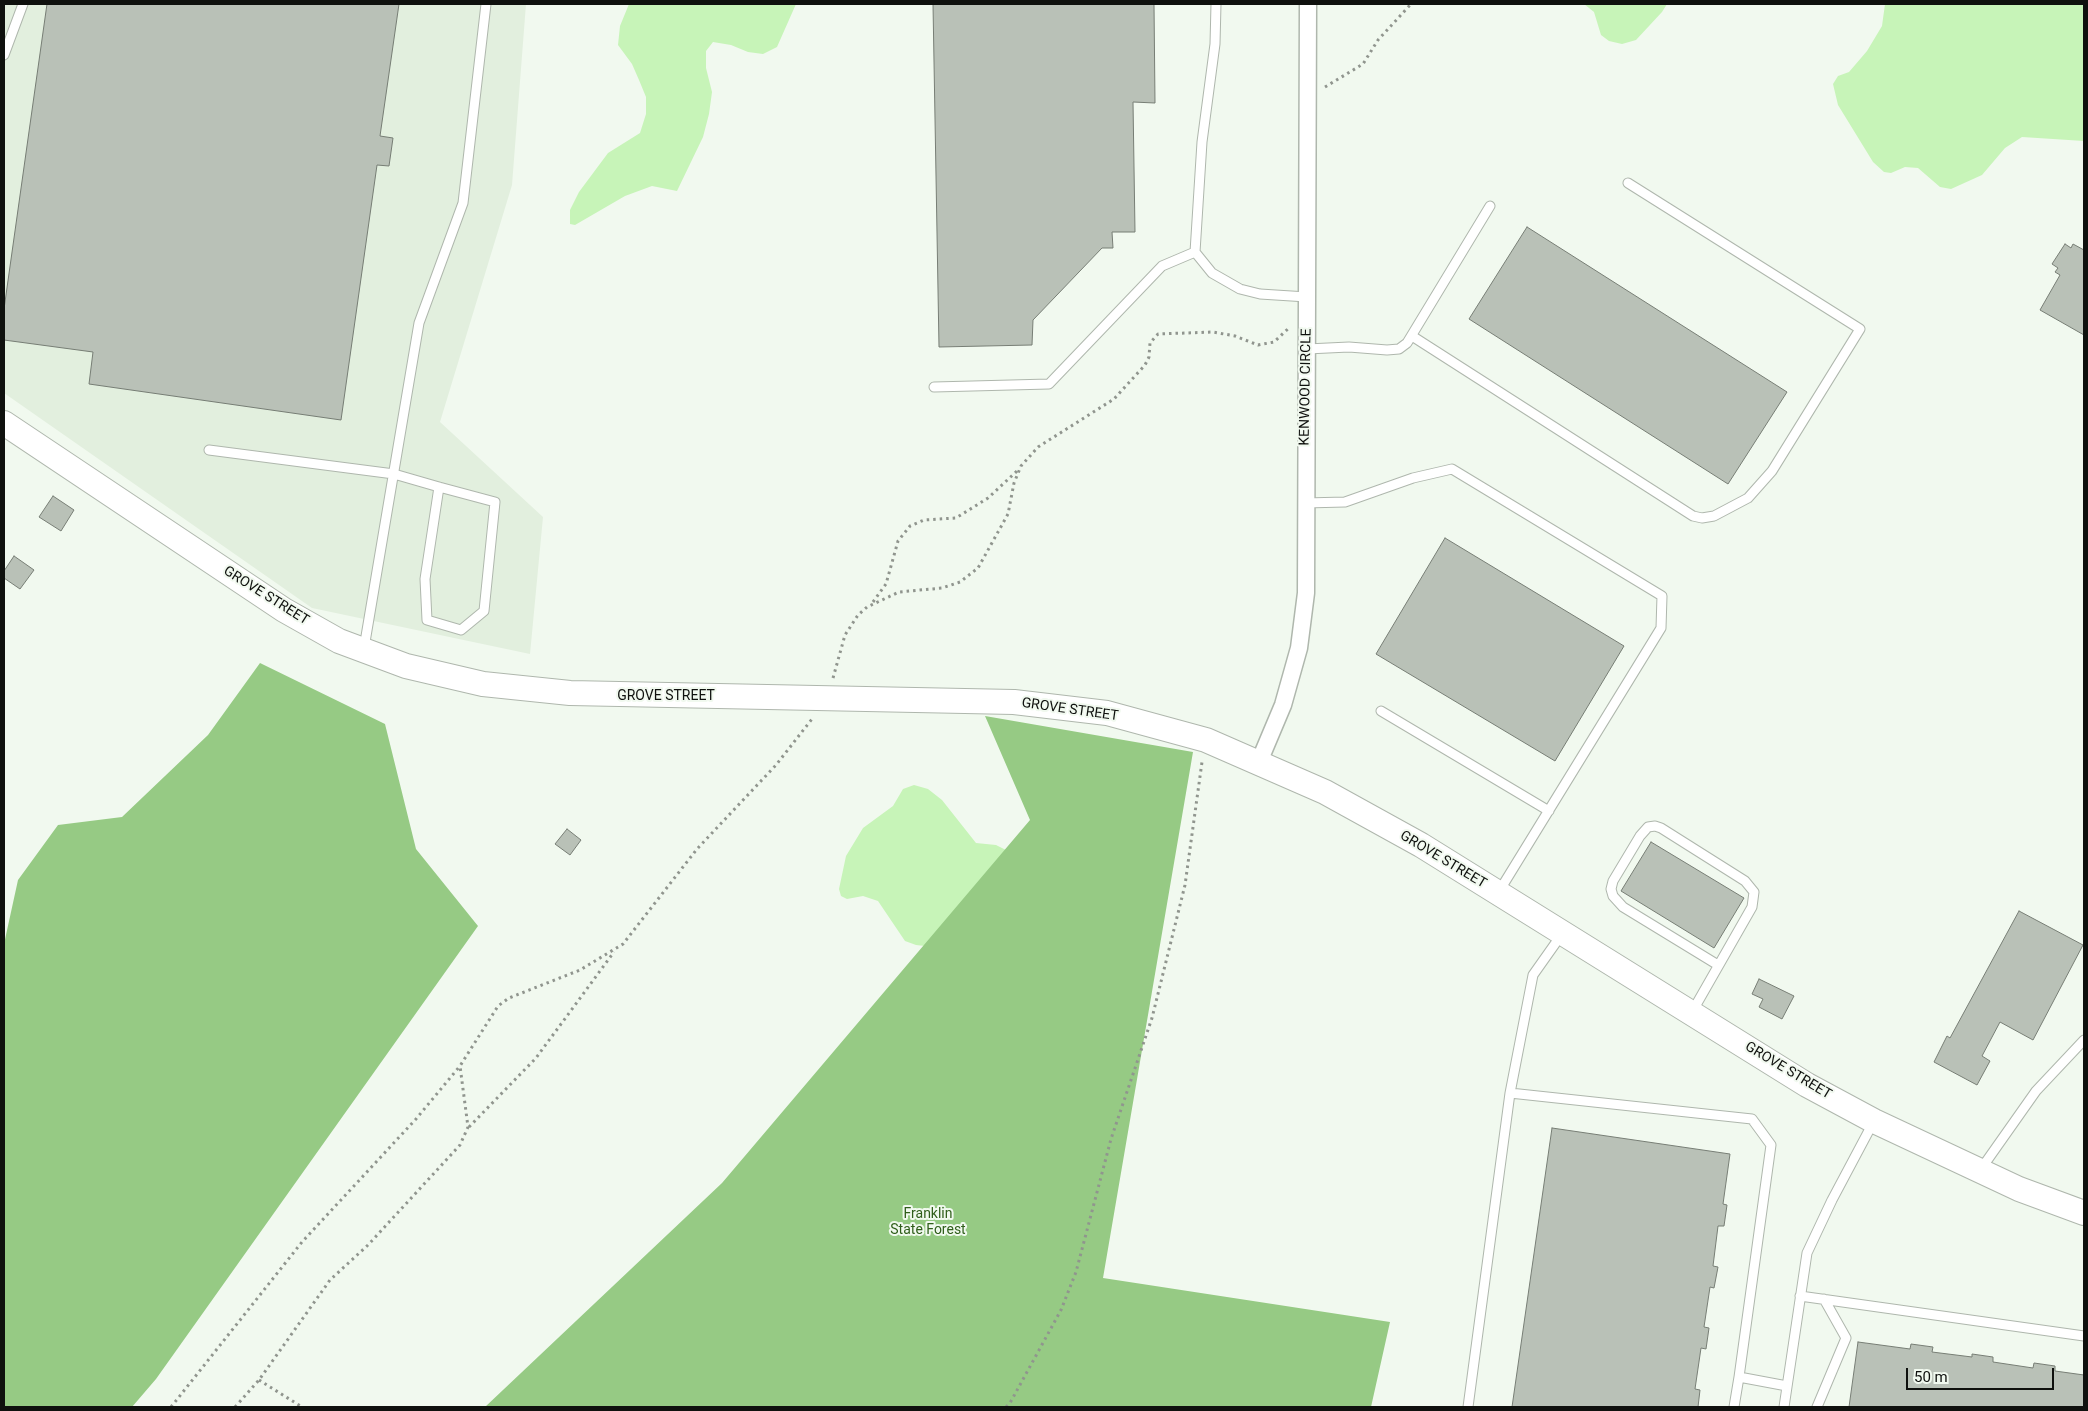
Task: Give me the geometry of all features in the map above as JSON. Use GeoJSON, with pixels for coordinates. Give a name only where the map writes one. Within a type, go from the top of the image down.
{"type":"FeatureCollection","features":[{"type":"Feature","properties":{"kind":"main road","name":"GROVE STREET"},"geometry":{"type":"LineString","coordinates":[[4,423],[284,610],[339,641],[406,666],[441,676],[483,684],[604,696],[828,697],[986,700],[1041,704],[1106,713],[1206,740],[1325,792],[1420,845],[1807,1085],[1874,1121],[1979,1171],[2019,1189],[2084,1213]]}},
{"type":"Feature","properties":{"kind":"street","name":"KENWOOD CIRCLE"},"geometry":{"type":"LineString","coordinates":[[1259,762],[1283,704],[1299,648],[1306,592],[1308,4]]}},
{"type":"Feature","properties":{"kind":"lane"},"geometry":{"type":"LineString","coordinates":[[4,55],[23,4]]}},
{"type":"Feature","properties":{"kind":"lane"},"geometry":{"type":"LineString","coordinates":[[363,651],[419,323],[463,202],[486,4]]}},
{"type":"Feature","properties":{"kind":"lane"},"geometry":{"type":"LineString","coordinates":[[1216,4],[1216,44],[1202,142],[1194,252],[1212,273],[1240,289],[1307,302]]}},
{"type":"Feature","properties":{"kind":"lane"},"geometry":{"type":"LineString","coordinates":[[1412,336],[1693,516],[1702,518],[1714,516],[1748,498],[1772,471],[1860,329],[1628,184]]}},
{"type":"Feature","properties":{"kind":"lane"},"geometry":{"type":"LineString","coordinates":[[1307,348],[1399,349],[1412,336],[1490,206]]}},
{"type":"Feature","properties":{"kind":"lane"},"geometry":{"type":"LineString","coordinates":[[934,387],[1048,384],[1162,266],[1194,252]]}},
{"type":"Feature","properties":{"kind":"lane"},"geometry":{"type":"LineString","coordinates":[[209,450],[394,474],[495,502],[484,611],[461,630],[427,620],[425,579],[440,487]]}},
{"type":"Feature","properties":{"kind":"lane"},"geometry":{"type":"LineString","coordinates":[[1305,502],[1345,502],[1413,478],[1452,469],[1662,596],[1661,628],[1498,893]]}},
{"type":"Feature","properties":{"kind":"lane"},"geometry":{"type":"LineString","coordinates":[[1381,711],[1549,811]]}},
{"type":"Feature","properties":{"kind":"lane"},"geometry":{"type":"LineString","coordinates":[[1692,1012],[1752,907],[1754,892],[1745,881],[1661,828],[1655,826],[1648,827],[1640,836],[1613,881],[1611,890],[1613,896],[1623,907],[1718,965]]}},
{"type":"Feature","properties":{"kind":"lane"},"geometry":{"type":"LineString","coordinates":[[1468,1407],[1510,1093],[1533,975],[1563,932]]}},
{"type":"Feature","properties":{"kind":"lane"},"geometry":{"type":"LineString","coordinates":[[1979,1171],[2036,1091],[2084,1040]]}},
{"type":"Feature","properties":{"kind":"lane"},"geometry":{"type":"LineString","coordinates":[[1510,1093],[1752,1119],[1771,1145],[1734,1407]]}},
{"type":"Feature","properties":{"kind":"lane"},"geometry":{"type":"LineString","coordinates":[[1784,1407],[1807,1253],[1832,1200],[1874,1121]]}},
{"type":"Feature","properties":{"kind":"lane"},"geometry":{"type":"LineString","coordinates":[[1800,1296],[2084,1336]]}},
{"type":"Feature","properties":{"kind":"lane"},"geometry":{"type":"LineString","coordinates":[[1816,1407],[1846,1338],[1824,1299]]}},
{"type":"Feature","properties":{"kind":"lane"},"geometry":{"type":"LineString","coordinates":[[1739,1377],[1787,1386]]}},
{"type":"Feature","properties":{"kind":"path"},"geometry":{"type":"LineString","coordinates":[[1307,97],[1363,64],[1378,40],[1411,4]]}},
{"type":"Feature","properties":{"kind":"path"},"geometry":{"type":"LineString","coordinates":[[872,604],[886,584],[898,541],[910,526],[924,520],[956,518],[988,498],[1018,470],[1038,447],[1114,399],[1145,365],[1149,357],[1150,343],[1158,334],[1213,332],[1235,336],[1258,345],[1267,344],[1281,336],[1307,302]]}},
{"type":"Feature","properties":{"kind":"path"},"geometry":{"type":"LineString","coordinates":[[235,1407],[259,1380],[330,1280],[368,1244],[448,1159],[460,1145],[468,1127],[536,1058],[616,949],[643,921],[697,849],[776,765],[828,697],[845,634],[858,615],[872,604],[899,592],[960,582],[978,568],[1008,514],[1018,470]]}},
{"type":"Feature","properties":{"kind":"path"},"geometry":{"type":"LineString","coordinates":[[1006,1407],[1010,1403],[1061,1310],[1076,1272],[1111,1139],[1152,1018],[1183,894],[1206,740]]}},
{"type":"Feature","properties":{"kind":"path"},"geometry":{"type":"LineString","coordinates":[[171,1407],[302,1242],[416,1119],[460,1066],[498,1006],[509,998],[580,970],[616,949]]}},
{"type":"Feature","properties":{"kind":"path"},"geometry":{"type":"LineString","coordinates":[[460,1066],[468,1127]]}},
{"type":"Feature","properties":{"kind":"path"},"geometry":{"type":"LineString","coordinates":[[259,1380],[302,1407]]}},
{"type":"Feature","properties":{"kind":"shaded area"},"geometry":{"type":"Polygon","coordinates":[[[4,4],[526,4],[512,185],[440,422],[543,517],[530,654],[312,608],[4,393],[4,4]]]}},
{"type":"Feature","properties":{"kind":"green space"},"geometry":{"type":"Polygon","coordinates":[[[629,4],[796,4],[777,47],[763,54],[748,52],[731,45],[713,42],[706,51],[706,68],[712,92],[709,114],[703,137],[677,191],[652,186],[625,196],[575,225],[570,224],[570,210],[579,192],[608,153],[640,133],[646,114],[646,97],[632,64],[618,45],[620,26],[629,4]]]}},
{"type":"Feature","properties":{"kind":"green space"},"geometry":{"type":"Polygon","coordinates":[[[1584,4],[1667,4],[1636,40],[1622,44],[1609,41],[1601,35],[1594,12],[1584,4]]]}},
{"type":"Feature","properties":{"kind":"green space"},"geometry":{"type":"Polygon","coordinates":[[[1885,4],[2084,4],[2084,141],[2022,137],[2005,148],[1982,175],[1951,189],[1940,187],[1918,168],[1905,167],[1891,173],[1884,172],[1873,162],[1838,105],[1833,84],[1838,76],[1849,72],[1867,51],[1882,26],[1885,4]]]}},
{"type":"Feature","properties":{"kind":"green space"},"geometry":{"type":"Polygon","coordinates":[[[260,663],[385,724],[416,849],[478,926],[156,1379],[132,1407],[4,1407],[4,944],[18,880],[58,825],[122,817],[208,735],[260,663]]]}},
{"type":"Feature","properties":{"kind":"green space","name":"Franklin State Forest"},"geometry":{"type":"Polygon","coordinates":[[[985,716],[1193,752],[1103,1278],[1390,1322],[1371,1407],[485,1407],[722,1183],[1030,820],[985,716]]]}},
{"type":"Feature","properties":{"kind":"green space"},"geometry":{"type":"Polygon","coordinates":[[[914,785],[928,789],[942,800],[976,843],[996,845],[1010,852],[952,949],[916,945],[905,941],[878,901],[863,896],[847,899],[841,896],[839,889],[846,856],[863,828],[893,806],[903,789],[914,785]]]}},
{"type":"Feature","properties":{"kind":"building"},"geometry":{"type":"Polygon","coordinates":[[[47,4],[399,4],[380,136],[393,138],[389,166],[377,165],[341,420],[89,384],[93,352],[4,340],[4,309],[47,4]]]}},
{"type":"Feature","properties":{"kind":"building"},"geometry":{"type":"Polygon","coordinates":[[[933,4],[1154,4],[1155,103],[1133,102],[1135,232],[1112,232],[1113,248],[1102,248],[1033,320],[1032,345],[939,347],[933,4]]]}},
{"type":"Feature","properties":{"kind":"building"},"geometry":{"type":"Polygon","coordinates":[[[1527,227],[1787,392],[1728,484],[1469,319],[1527,227]]]}},
{"type":"Feature","properties":{"kind":"building"},"geometry":{"type":"Polygon","coordinates":[[[2065,244],[2071,248],[2073,244],[2084,250],[2084,335],[2040,310],[2060,275],[2055,272],[2058,268],[2052,264],[2065,244]]]}},
{"type":"Feature","properties":{"kind":"building"},"geometry":{"type":"Polygon","coordinates":[[[53,496],[74,510],[61,531],[39,517],[53,496]]]}},
{"type":"Feature","properties":{"kind":"building"},"geometry":{"type":"Polygon","coordinates":[[[1445,538],[1624,646],[1555,761],[1376,654],[1445,538]]]}},
{"type":"Feature","properties":{"kind":"building"},"geometry":{"type":"Polygon","coordinates":[[[14,556],[34,570],[20,589],[4,578],[4,571],[14,556]]]}},
{"type":"Feature","properties":{"kind":"building"},"geometry":{"type":"Polygon","coordinates":[[[567,829],[581,840],[570,855],[555,844],[567,829]]]}},
{"type":"Feature","properties":{"kind":"building"},"geometry":{"type":"Polygon","coordinates":[[[1651,842],[1744,898],[1714,948],[1621,891],[1651,842]]]}},
{"type":"Feature","properties":{"kind":"building"},"geometry":{"type":"Polygon","coordinates":[[[2019,911],[2083,945],[2033,1040],[2000,1022],[1982,1056],[1990,1061],[1977,1085],[1934,1062],[1947,1036],[1950,1038],[2019,911]]]}},
{"type":"Feature","properties":{"kind":"building"},"geometry":{"type":"Polygon","coordinates":[[[1759,979],[1794,996],[1782,1019],[1759,1007],[1763,999],[1752,994],[1759,979]]]}},
{"type":"Feature","properties":{"kind":"building"},"geometry":{"type":"Polygon","coordinates":[[[1552,1128],[1730,1154],[1723,1204],[1727,1205],[1724,1226],[1718,1226],[1713,1266],[1718,1267],[1714,1288],[1710,1287],[1704,1327],[1709,1328],[1706,1349],[1701,1348],[1695,1389],[1700,1390],[1698,1407],[1512,1407],[1552,1128]]]}},
{"type":"Feature","properties":{"kind":"building"},"geometry":{"type":"Polygon","coordinates":[[[1858,1342],[1910,1349],[1911,1344],[1933,1347],[1932,1352],[1972,1357],[1972,1354],[1993,1357],[1993,1362],[2033,1368],[2034,1363],[2055,1366],[2055,1371],[2084,1375],[2084,1407],[1849,1407],[1858,1342]]]}}]}
